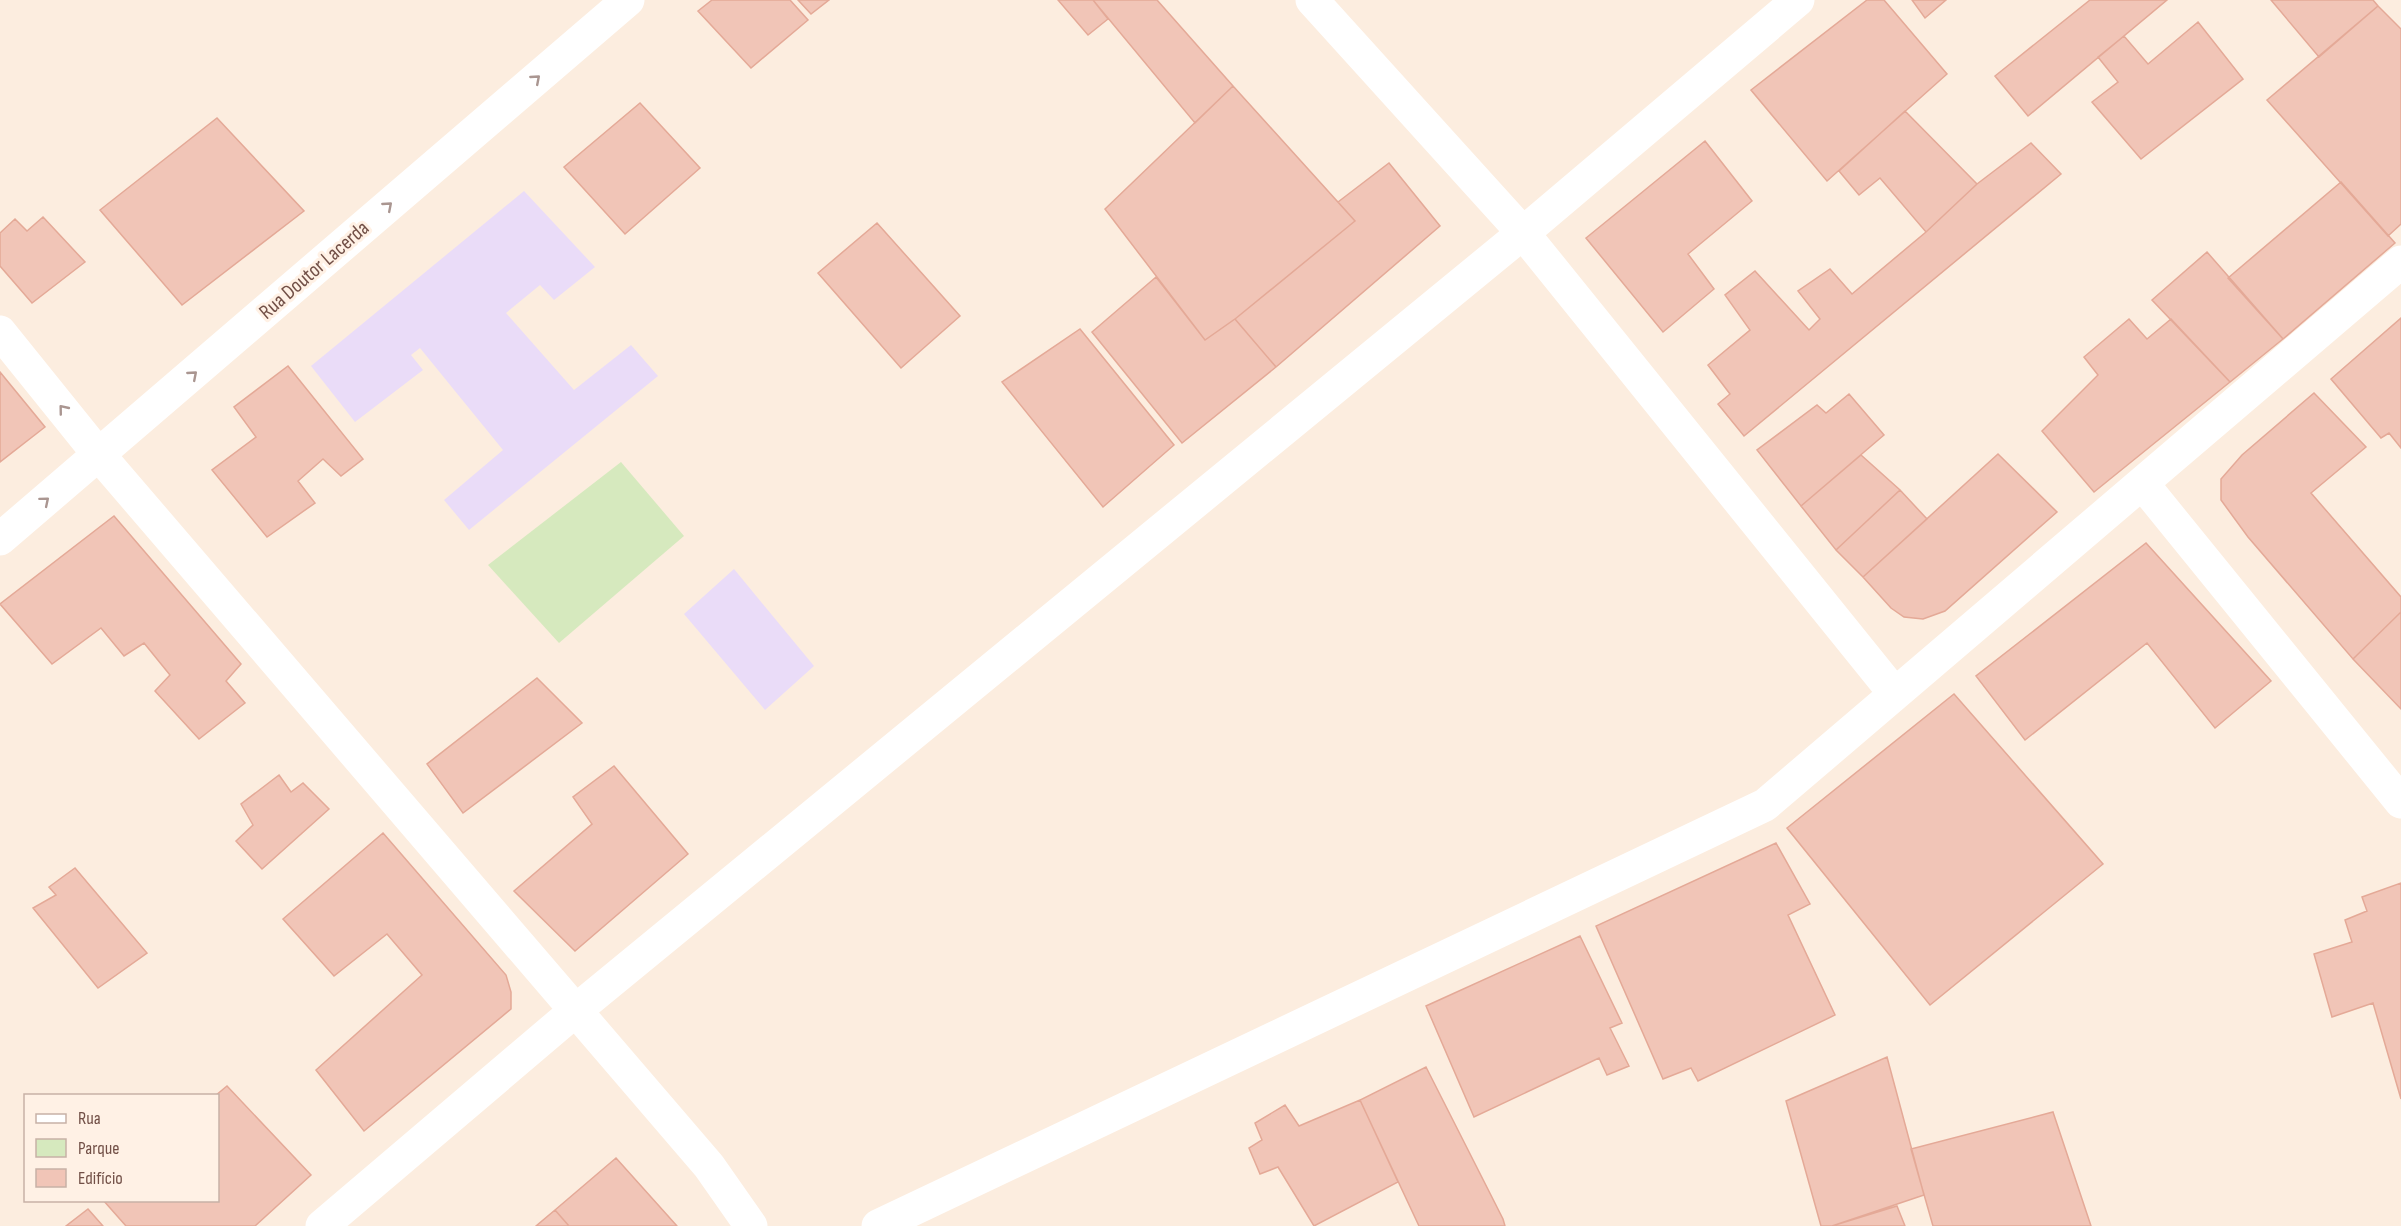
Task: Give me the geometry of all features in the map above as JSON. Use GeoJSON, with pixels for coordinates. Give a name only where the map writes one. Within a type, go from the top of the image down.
{"type":"FeatureCollection","features":[{"type":"Feature","properties":{"kind":"street","name":"Rua Doutor Lacerda"},"geometry":{"type":"LineString","coordinates":[[0,539],[628,0]]}},
{"type":"Feature","properties":{"kind":"street"},"geometry":{"type":"LineString","coordinates":[[1312,0],[1523,233],[1895,694]]}},
{"type":"Feature","properties":{"kind":"street"},"geometry":{"type":"LineString","coordinates":[[322,1226],[575,1011],[1523,233],[1798,0]]}},
{"type":"Feature","properties":{"kind":"street"},"geometry":{"type":"LineString","coordinates":[[878,1226],[1765,806],[2401,262]]}},
{"type":"Feature","properties":{"kind":"street"},"geometry":{"type":"LineString","coordinates":[[0,332],[99,455],[709,1166],[751,1226]]}},
{"type":"Feature","properties":{"kind":"street"},"geometry":{"type":"LineString","coordinates":[[2142,483],[2401,802]]}},
{"type":"Feature","properties":{"kind":"shaded area"},"geometry":{"type":"Polygon","coordinates":[[[524,191],[595,267],[554,300],[540,285],[506,313],[574,390],[631,345],[658,376],[469,530],[444,500],[503,450],[420,348],[411,355],[423,370],[355,422],[311,366],[524,191]]]}},
{"type":"Feature","properties":{"kind":"shaded area"},"geometry":{"type":"Polygon","coordinates":[[[734,569],[814,666],[765,710],[684,614],[734,569]]]}},
{"type":"Feature","properties":{"kind":"green space"},"geometry":{"type":"Polygon","coordinates":[[[621,462],[684,536],[559,643],[488,565],[621,462]]]}},
{"type":"Feature","properties":{"kind":"building"},"geometry":{"type":"Polygon","coordinates":[[[712,0],[790,0],[808,20],[751,68],[698,11],[712,0]]]}},
{"type":"Feature","properties":{"kind":"building"},"geometry":{"type":"Polygon","coordinates":[[[798,0],[829,0],[811,14],[798,0]]]}},
{"type":"Feature","properties":{"kind":"building"},"geometry":{"type":"Polygon","coordinates":[[[1058,0],[1093,0],[1108,19],[1088,35],[1058,0]]]}},
{"type":"Feature","properties":{"kind":"building"},"geometry":{"type":"Polygon","coordinates":[[[1093,0],[1157,0],[1233,86],[1195,123],[1093,0]]]}},
{"type":"Feature","properties":{"kind":"building"},"geometry":{"type":"Polygon","coordinates":[[[1867,0],[1884,0],[1947,74],[1827,181],[1751,90],[1867,0]]]}},
{"type":"Feature","properties":{"kind":"building"},"geometry":{"type":"Polygon","coordinates":[[[1912,0],[1946,0],[1925,18],[1912,0]]]}},
{"type":"Feature","properties":{"kind":"building"},"geometry":{"type":"Polygon","coordinates":[[[2090,0],[2167,0],[2028,116],[1995,76],[2090,0]]]}},
{"type":"Feature","properties":{"kind":"building"},"geometry":{"type":"Polygon","coordinates":[[[2271,0],[2373,0],[2378,6],[2319,57],[2271,0]]]}},
{"type":"Feature","properties":{"kind":"building"},"geometry":{"type":"Polygon","coordinates":[[[2378,6],[2401,29],[2401,224],[2388,236],[2267,100],[2378,6]]]}},
{"type":"Feature","properties":{"kind":"building"},"geometry":{"type":"Polygon","coordinates":[[[2198,22],[2243,79],[2141,159],[2092,102],[2118,82],[2098,57],[2124,36],[2148,64],[2198,22]]]}},
{"type":"Feature","properties":{"kind":"building"},"geometry":{"type":"Polygon","coordinates":[[[1233,86],[1355,221],[1235,319],[1205,340],[1105,209],[1233,86]]]}},
{"type":"Feature","properties":{"kind":"building"},"geometry":{"type":"Polygon","coordinates":[[[640,103],[700,168],[625,234],[564,167],[640,103]]]}},
{"type":"Feature","properties":{"kind":"building"},"geometry":{"type":"Polygon","coordinates":[[[1905,111],[1977,184],[1926,232],[1880,178],[1859,195],[1839,171],[1905,111]]]}},
{"type":"Feature","properties":{"kind":"building"},"geometry":{"type":"Polygon","coordinates":[[[217,118],[304,211],[182,305],[100,210],[217,118]]]}},
{"type":"Feature","properties":{"kind":"building"},"geometry":{"type":"Polygon","coordinates":[[[1705,141],[1752,201],[1688,254],[1714,289],[1663,332],[1586,238],[1705,141]]]}},
{"type":"Feature","properties":{"kind":"building"},"geometry":{"type":"Polygon","coordinates":[[[2031,143],[2061,174],[1744,436],[1718,404],[1730,394],[1708,365],[1750,330],[1725,295],[1755,271],[1809,330],[1820,319],[1798,291],[1830,269],[1852,294],[1926,232],[1977,184],[2031,143]]]}},
{"type":"Feature","properties":{"kind":"building"},"geometry":{"type":"Polygon","coordinates":[[[1389,163],[1440,226],[1276,367],[1235,319],[1355,221],[1338,202],[1389,163]]]}},
{"type":"Feature","properties":{"kind":"building"},"geometry":{"type":"Polygon","coordinates":[[[2341,182],[2395,243],[2283,339],[2228,278],[2341,182]]]}},
{"type":"Feature","properties":{"kind":"building"},"geometry":{"type":"Polygon","coordinates":[[[43,217],[85,262],[32,303],[0,266],[0,233],[15,219],[27,231],[43,217]]]}},
{"type":"Feature","properties":{"kind":"building"},"geometry":{"type":"Polygon","coordinates":[[[877,223],[960,316],[901,368],[818,273],[877,223]]]}},
{"type":"Feature","properties":{"kind":"building"},"geometry":{"type":"Polygon","coordinates":[[[2207,252],[2283,339],[2230,382],[2152,300],[2207,252]]]}},
{"type":"Feature","properties":{"kind":"building"},"geometry":{"type":"Polygon","coordinates":[[[1156,277],[1205,340],[1235,319],[1276,367],[1182,443],[1092,332],[1156,277]]]}},
{"type":"Feature","properties":{"kind":"building"},"geometry":{"type":"Polygon","coordinates":[[[2401,318],[2401,448],[2389,433],[2381,438],[2331,379],[2401,318]]]}},
{"type":"Feature","properties":{"kind":"building"},"geometry":{"type":"Polygon","coordinates":[[[2129,319],[2147,339],[2171,319],[2230,382],[2094,492],[2042,431],[2098,375],[2084,357],[2129,319]]]}},
{"type":"Feature","properties":{"kind":"building"},"geometry":{"type":"Polygon","coordinates":[[[1080,329],[1174,445],[1103,507],[1002,382],[1080,329]]]}},
{"type":"Feature","properties":{"kind":"building"},"geometry":{"type":"Polygon","coordinates":[[[288,366],[363,459],[341,476],[323,459],[298,481],[315,503],[267,537],[212,470],[256,437],[234,407],[288,366]]]}},
{"type":"Feature","properties":{"kind":"building"},"geometry":{"type":"Polygon","coordinates":[[[0,372],[45,427],[0,462],[0,372]]]}},
{"type":"Feature","properties":{"kind":"building"},"geometry":{"type":"Polygon","coordinates":[[[2314,393],[2366,447],[2311,493],[2401,597],[2401,612],[2353,659],[2248,537],[2221,500],[2221,479],[2242,455],[2314,393]]]}},
{"type":"Feature","properties":{"kind":"building"},"geometry":{"type":"Polygon","coordinates":[[[1849,394],[1884,435],[1801,506],[1757,450],[1817,405],[1826,413],[1849,394]]]}},
{"type":"Feature","properties":{"kind":"building"},"geometry":{"type":"Polygon","coordinates":[[[1998,454],[2057,512],[1945,611],[1923,619],[1904,617],[1891,608],[1863,577],[1998,454]]]}},
{"type":"Feature","properties":{"kind":"building"},"geometry":{"type":"Polygon","coordinates":[[[1861,455],[1900,490],[1836,550],[1801,506],[1861,455]]]}},
{"type":"Feature","properties":{"kind":"building"},"geometry":{"type":"Polygon","coordinates":[[[1900,490],[1927,519],[1863,577],[1836,550],[1900,490]]]}},
{"type":"Feature","properties":{"kind":"building"},"geometry":{"type":"Polygon","coordinates":[[[114,516],[241,664],[226,681],[245,703],[199,739],[155,691],[170,675],[144,643],[124,656],[101,628],[52,664],[0,604],[114,516]]]}},
{"type":"Feature","properties":{"kind":"building"},"geometry":{"type":"Polygon","coordinates":[[[2146,543],[2271,681],[2215,728],[2147,643],[2025,740],[1976,676],[2146,543]]]}},
{"type":"Feature","properties":{"kind":"building"},"geometry":{"type":"Polygon","coordinates":[[[2401,612],[2401,709],[2353,659],[2401,612]]]}},
{"type":"Feature","properties":{"kind":"building"},"geometry":{"type":"Polygon","coordinates":[[[537,678],[582,723],[463,813],[427,764],[537,678]]]}},
{"type":"Feature","properties":{"kind":"building"},"geometry":{"type":"Polygon","coordinates":[[[1954,694],[2103,864],[1930,1005],[1787,828],[1954,694]]]}},
{"type":"Feature","properties":{"kind":"building"},"geometry":{"type":"Polygon","coordinates":[[[614,766],[688,854],[575,951],[514,891],[592,824],[573,797],[614,766]]]}},
{"type":"Feature","properties":{"kind":"building"},"geometry":{"type":"Polygon","coordinates":[[[279,775],[291,792],[303,783],[329,809],[262,869],[236,841],[253,825],[241,804],[279,775]]]}},
{"type":"Feature","properties":{"kind":"building"},"geometry":{"type":"Polygon","coordinates":[[[383,833],[506,975],[511,992],[511,1009],[364,1131],[316,1070],[422,975],[387,934],[334,976],[283,919],[383,833]]]}},
{"type":"Feature","properties":{"kind":"building"},"geometry":{"type":"Polygon","coordinates":[[[1776,843],[1810,904],[1788,915],[1835,1015],[1698,1081],[1691,1068],[1663,1079],[1596,926],[1776,843]]]}},
{"type":"Feature","properties":{"kind":"building"},"geometry":{"type":"Polygon","coordinates":[[[75,868],[147,953],[98,988],[33,908],[56,895],[49,887],[75,868]]]}},
{"type":"Feature","properties":{"kind":"building"},"geometry":{"type":"Polygon","coordinates":[[[2401,883],[2401,1099],[2373,1003],[2332,1017],[2314,954],[2352,942],[2345,920],[2367,911],[2362,897],[2401,883]]]}},
{"type":"Feature","properties":{"kind":"building"},"geometry":{"type":"Polygon","coordinates":[[[1580,936],[1622,1023],[1610,1028],[1629,1066],[1607,1075],[1599,1058],[1474,1117],[1426,1006],[1580,936]]]}},
{"type":"Feature","properties":{"kind":"building"},"geometry":{"type":"Polygon","coordinates":[[[1887,1057],[1924,1195],[1832,1226],[1821,1226],[1786,1101],[1887,1057]]]}},
{"type":"Feature","properties":{"kind":"building"},"geometry":{"type":"Polygon","coordinates":[[[1426,1067],[1505,1226],[1419,1226],[1360,1100],[1426,1067]]]}},
{"type":"Feature","properties":{"kind":"building"},"geometry":{"type":"Polygon","coordinates":[[[227,1086],[311,1175],[255,1226],[126,1226],[105,1202],[219,1202],[217,1094],[227,1086]]]}},
{"type":"Feature","properties":{"kind":"building"},"geometry":{"type":"Polygon","coordinates":[[[1360,1100],[1398,1182],[1314,1226],[1278,1167],[1260,1174],[1249,1148],[1262,1140],[1255,1123],[1285,1105],[1299,1126],[1360,1100]]]}},
{"type":"Feature","properties":{"kind":"building"},"geometry":{"type":"Polygon","coordinates":[[[2053,1112],[2091,1226],[1933,1226],[1911,1149],[2053,1112]]]}},
{"type":"Feature","properties":{"kind":"building"},"geometry":{"type":"Polygon","coordinates":[[[616,1158],[677,1226],[569,1226],[555,1210],[616,1158]]]}},
{"type":"Feature","properties":{"kind":"building"},"geometry":{"type":"Polygon","coordinates":[[[1897,1206],[1905,1226],[1832,1226],[1897,1206]]]}},
{"type":"Feature","properties":{"kind":"building"},"geometry":{"type":"Polygon","coordinates":[[[88,1209],[103,1226],[66,1226],[88,1209]]]}},
{"type":"Feature","properties":{"kind":"building"},"geometry":{"type":"Polygon","coordinates":[[[555,1210],[569,1226],[536,1226],[555,1210]]]}}]}
